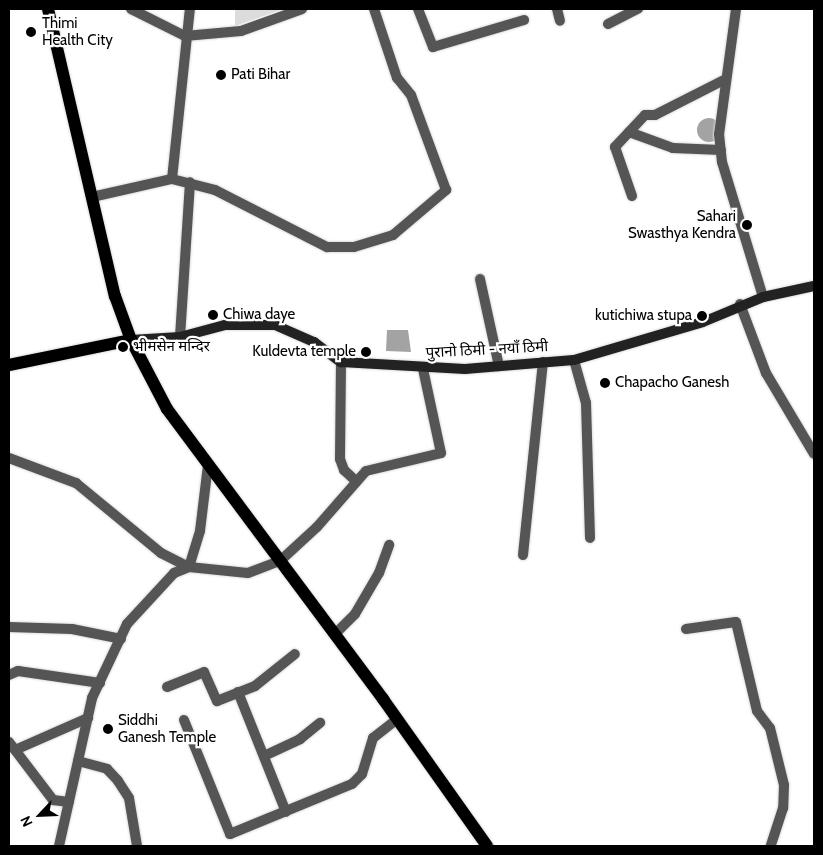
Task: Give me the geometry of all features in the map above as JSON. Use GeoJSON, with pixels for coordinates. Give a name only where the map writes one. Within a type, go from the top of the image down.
{"type":"FeatureCollection","features":[{"type":"Feature","properties":{"kind":"main road"},"geometry":{"type":"LineString","coordinates":[[48,9],[92,197],[131,340],[167,409],[335,634],[487,846]]}},
{"type":"Feature","properties":{"kind":"main road","name":"पुरानो ठिमी - नयाँ ठिमी"},"geometry":{"type":"LineString","coordinates":[[341,362],[423,369],[499,366],[574,360],[703,322],[740,304],[762,297],[814,286]]}},
{"type":"Feature","properties":{"kind":"main road"},"geometry":{"type":"LineString","coordinates":[[9,365],[131,340],[180,337],[225,325],[275,325],[314,342],[341,362]]}},
{"type":"Feature","properties":{"kind":"street"},"geometry":{"type":"LineString","coordinates":[[130,9],[185,36],[241,31],[302,9]]}},
{"type":"Feature","properties":{"kind":"street"},"geometry":{"type":"LineString","coordinates":[[172,179],[185,36],[190,9]]}},
{"type":"Feature","properties":{"kind":"street"},"geometry":{"type":"LineString","coordinates":[[92,197],[172,179],[190,182],[246,204],[327,247],[354,246],[394,236],[446,190],[411,95],[397,78],[374,9]]}},
{"type":"Feature","properties":{"kind":"street"},"geometry":{"type":"LineString","coordinates":[[418,9],[433,46],[524,20]]}},
{"type":"Feature","properties":{"kind":"street"},"geometry":{"type":"LineString","coordinates":[[557,9],[560,21]]}},
{"type":"Feature","properties":{"kind":"street"},"geometry":{"type":"LineString","coordinates":[[608,24],[638,9]]}},
{"type":"Feature","properties":{"kind":"street"},"geometry":{"type":"LineString","coordinates":[[736,9],[724,80],[721,150],[762,297]]}},
{"type":"Feature","properties":{"kind":"street"},"geometry":{"type":"LineString","coordinates":[[632,196],[615,150],[629,132],[645,114],[656,116],[724,80]]}},
{"type":"Feature","properties":{"kind":"street"},"geometry":{"type":"LineString","coordinates":[[629,132],[673,148],[721,150]]}},
{"type":"Feature","properties":{"kind":"street"},"geometry":{"type":"LineString","coordinates":[[180,337],[190,182]]}},
{"type":"Feature","properties":{"kind":"street"},"geometry":{"type":"LineString","coordinates":[[480,279],[499,366]]}},
{"type":"Feature","properties":{"kind":"street"},"geometry":{"type":"LineString","coordinates":[[740,304],[766,373],[814,454]]}},
{"type":"Feature","properties":{"kind":"street"},"geometry":{"type":"LineString","coordinates":[[574,360],[586,403],[590,538]]}},
{"type":"Feature","properties":{"kind":"street"},"geometry":{"type":"LineString","coordinates":[[341,362],[340,459],[344,470],[356,480]]}},
{"type":"Feature","properties":{"kind":"street"},"geometry":{"type":"LineString","coordinates":[[523,555],[543,362]]}},
{"type":"Feature","properties":{"kind":"street"},"geometry":{"type":"LineString","coordinates":[[61,845],[88,718],[100,683],[127,624],[174,573],[189,568],[248,573],[280,561],[317,527],[356,480],[366,471],[441,453],[423,369]]}},
{"type":"Feature","properties":{"kind":"street"},"geometry":{"type":"LineString","coordinates":[[9,458],[76,483],[161,552],[189,568]]}},
{"type":"Feature","properties":{"kind":"street"},"geometry":{"type":"LineString","coordinates":[[189,568],[200,531],[208,465]]}},
{"type":"Feature","properties":{"kind":"street"},"geometry":{"type":"LineString","coordinates":[[335,634],[355,614],[379,573],[389,545]]}},
{"type":"Feature","properties":{"kind":"street"},"geometry":{"type":"LineString","coordinates":[[686,630],[736,622],[757,711],[770,728],[784,786],[783,808],[771,846]]}},
{"type":"Feature","properties":{"kind":"street"},"geometry":{"type":"LineString","coordinates":[[9,628],[72,629],[121,639]]}},
{"type":"Feature","properties":{"kind":"street"},"geometry":{"type":"LineString","coordinates":[[167,687],[204,672],[217,701],[269,677],[295,654]]}},
{"type":"Feature","properties":{"kind":"street"},"geometry":{"type":"LineString","coordinates":[[9,675],[18,671],[100,683]]}},
{"type":"Feature","properties":{"kind":"street"},"geometry":{"type":"LineString","coordinates":[[238,692],[286,812]]}},
{"type":"Feature","properties":{"kind":"street"},"geometry":{"type":"LineString","coordinates":[[15,750],[88,718]]}},
{"type":"Feature","properties":{"kind":"street"},"geometry":{"type":"LineString","coordinates":[[184,720],[230,834],[352,784],[362,774],[373,738],[397,719]]}},
{"type":"Feature","properties":{"kind":"street"},"geometry":{"type":"LineString","coordinates":[[264,756],[300,739],[320,723]]}},
{"type":"Feature","properties":{"kind":"street"},"geometry":{"type":"LineString","coordinates":[[9,742],[53,800],[69,802]]}},
{"type":"Feature","properties":{"kind":"street"},"geometry":{"type":"LineString","coordinates":[[78,761],[107,769],[118,781],[129,798],[137,846]]}},
{"type":"Feature","properties":{"kind":"shaded area"},"geometry":{"type":"Polygon","coordinates":[[[235,9],[283,9],[235,26],[235,9]]]}},
{"type":"Feature","properties":{"kind":"shaded area"},"geometry":{"type":"Polygon","coordinates":[[[709,118],[717,122],[721,130],[717,138],[709,142],[701,138],[697,130],[701,122],[709,118]]]}},
{"type":"Feature","properties":{"kind":"shaded area"},"geometry":{"type":"Polygon","coordinates":[[[387,330],[408,330],[411,352],[386,351],[387,330]]]}},
{"type":"Feature","properties":{"kind":"place","name":"Thimi Health City"},"geometry":{"type":"Point","coordinates":[31,32]}},
{"type":"Feature","properties":{"kind":"place","name":"Pati Bihar"},"geometry":{"type":"Point","coordinates":[221,75]}},
{"type":"Feature","properties":{"kind":"place","name":"Sahari Swasthya Kendra"},"geometry":{"type":"Point","coordinates":[747,225]}},
{"type":"Feature","properties":{"kind":"place","name":"Chiwa daye"},"geometry":{"type":"Point","coordinates":[213,315]}},
{"type":"Feature","properties":{"kind":"place","name":"kutichiwa stupa"},"geometry":{"type":"Point","coordinates":[702,316]}},
{"type":"Feature","properties":{"kind":"place","name":"भीमसेन मन्दिर"},"geometry":{"type":"Point","coordinates":[123,347]}},
{"type":"Feature","properties":{"kind":"place","name":"Kuldevta temple"},"geometry":{"type":"Point","coordinates":[366,352]}},
{"type":"Feature","properties":{"kind":"place","name":"Chapacho Ganesh"},"geometry":{"type":"Point","coordinates":[605,383]}},
{"type":"Feature","properties":{"kind":"place","name":"Siddhi Ganesh Temple"},"geometry":{"type":"Point","coordinates":[108,729]}}]}
